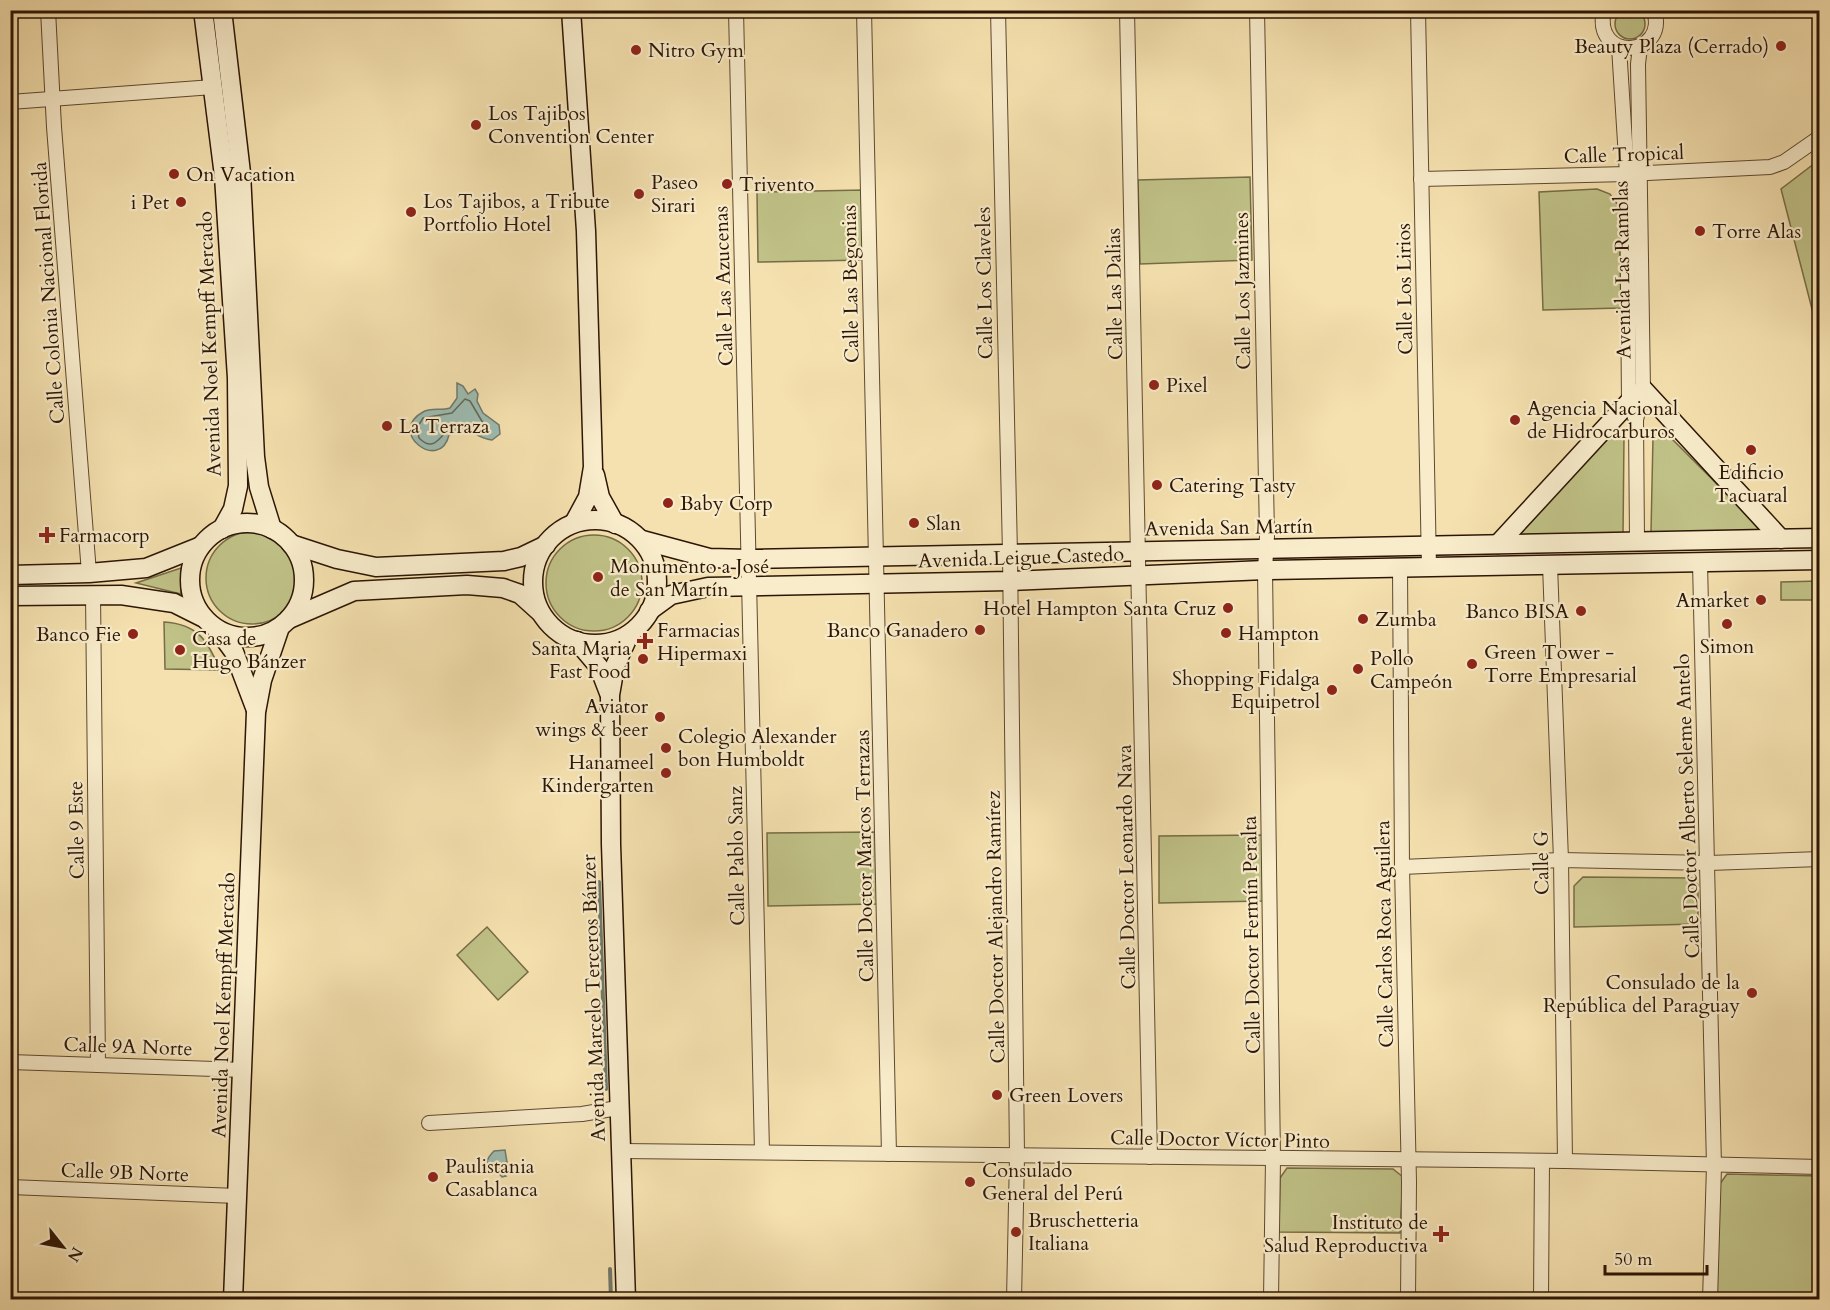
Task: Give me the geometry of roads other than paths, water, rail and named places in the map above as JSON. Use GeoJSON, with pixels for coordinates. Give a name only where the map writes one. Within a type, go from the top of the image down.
{"type":"FeatureCollection","features":[{"type":"Feature","properties":{"kind":"main road","name":"Avenida Noel Kempff Mercado"},"geometry":{"type":"LineString","coordinates":[[203,10],[231,260],[239,434],[238,486],[233,509],[222,529]]}},
{"type":"Feature","properties":{"kind":"main road","name":"Avenida Noel Kempff Mercado"},"geometry":{"type":"LineString","coordinates":[[222,10],[242,173],[255,457],[259,486],[272,529]]}},
{"type":"Feature","properties":{"kind":"main road"},"geometry":{"type":"LineString","coordinates":[[571,10],[586,231],[593,467],[588,497],[574,524]]}},
{"type":"Feature","properties":{"kind":"main road"},"geometry":{"type":"LineString","coordinates":[[1643,389],[1781,539]]}},
{"type":"Feature","properties":{"kind":"main road"},"geometry":{"type":"LineString","coordinates":[[1498,544],[1629,402]]}},
{"type":"Feature","properties":{"kind":"main road"},"geometry":{"type":"LineString","coordinates":[[593,467],[600,497],[615,524]]}},
{"type":"Feature","properties":{"kind":"main road"},"geometry":{"type":"LineString","coordinates":[[10,596],[122,595],[174,603],[232,636],[249,637],[265,634],[354,591],[467,585],[503,588],[519,594],[541,612],[551,625],[577,641],[602,644],[629,635],[649,611],[654,598],[656,577],[650,556],[642,540],[615,524],[595,520],[574,524],[559,532],[546,545],[537,560],[533,578],[535,595],[541,612]]}},
{"type":"Feature","properties":{"kind":"main road"},"geometry":{"type":"LineString","coordinates":[[10,575],[89,573],[146,568],[201,546],[222,529],[238,523],[256,523],[272,529],[291,544],[300,558],[304,574],[301,598],[284,623]]}},
{"type":"Feature","properties":{"kind":"main road","name":"Avenida San Martín"},"geometry":{"type":"LineString","coordinates":[[642,540],[709,558],[749,560],[1820,538]]}},
{"type":"Feature","properties":{"kind":"main road"},"geometry":{"type":"LineString","coordinates":[[1746,562],[1747,540]]}},
{"type":"Feature","properties":{"kind":"main road"},"geometry":{"type":"LineString","coordinates":[[291,544],[337,559],[375,567],[504,561],[521,558],[546,545]]}},
{"type":"Feature","properties":{"kind":"main road"},"geometry":{"type":"LineString","coordinates":[[201,546],[192,563],[189,581],[193,600],[202,617]]}},
{"type":"Feature","properties":{"kind":"main road"},"geometry":{"type":"LineString","coordinates":[[1400,568],[1820,560]]}},
{"type":"Feature","properties":{"kind":"main road","name":"Avenida Leigue Castedo"},"geometry":{"type":"LineString","coordinates":[[649,611],[671,596],[688,590],[708,587],[1009,582],[1265,570],[1400,568]]}},
{"type":"Feature","properties":{"kind":"main road","name":"Avenida Noel Kempff Mercado"},"geometry":{"type":"LineString","coordinates":[[233,1299],[244,1070],[256,712],[262,680],[284,623]]}},
{"type":"Feature","properties":{"kind":"main road","name":"Avenida Noel Kempff Mercado"},"geometry":{"type":"LineString","coordinates":[[217,629],[234,652],[256,712]]}},
{"type":"Feature","properties":{"kind":"main road","name":"Avenida Marcelo Terceros Bánzer"},"geometry":{"type":"LineString","coordinates":[[626,1299],[611,844],[610,695],[615,666],[629,635]]}},
{"type":"Feature","properties":{"kind":"main road","name":"Avenida Marcelo Terceros Bánzer"},"geometry":{"type":"LineString","coordinates":[[577,641],[599,667],[610,695]]}},
{"type":"Feature","properties":{"kind":"street","name":"Calle Colonia Nacional Florida"},"geometry":{"type":"LineString","coordinates":[[48,10],[89,573]]}},
{"type":"Feature","properties":{"kind":"street","name":"Calle Las Azucenas"},"geometry":{"type":"LineString","coordinates":[[736,10],[749,560]]}},
{"type":"Feature","properties":{"kind":"street","name":"Calle Las Begonias"},"geometry":{"type":"LineString","coordinates":[[864,10],[876,558]]}},
{"type":"Feature","properties":{"kind":"street","name":"Calle Los Claveles"},"geometry":{"type":"LineString","coordinates":[[998,10],[1010,554]]}},
{"type":"Feature","properties":{"kind":"street","name":"Calle Las Dalias"},"geometry":{"type":"LineString","coordinates":[[1127,10],[1138,576]]}},
{"type":"Feature","properties":{"kind":"street","name":"Calle Los Jazmines"},"geometry":{"type":"LineString","coordinates":[[1257,10],[1265,570]]}},
{"type":"Feature","properties":{"kind":"street","name":"Calle Los Lirios"},"geometry":{"type":"LineString","coordinates":[[1418,10],[1429,567]]}},
{"type":"Feature","properties":{"kind":"street"},"geometry":{"type":"LineString","coordinates":[[1604,10],[1602,21],[1604,32],[1610,41],[1619,47],[1640,47],[1649,40],[1655,30],[1654,10]]}},
{"type":"Feature","properties":{"kind":"street","name":"Avenida Las Ramblas"},"geometry":{"type":"LineString","coordinates":[[1619,47],[1633,174],[1643,389],[1636,420],[1637,541]]}},
{"type":"Feature","properties":{"kind":"street","name":"Avenida Las Ramblas"},"geometry":{"type":"LineString","coordinates":[[1636,420],[1629,402],[1633,174],[1640,47]]}},
{"type":"Feature","properties":{"kind":"street"},"geometry":{"type":"LineString","coordinates":[[10,102],[213,87]]}},
{"type":"Feature","properties":{"kind":"street","name":"Calle Tropical"},"geometry":{"type":"LineString","coordinates":[[1421,178],[1633,174],[1779,166],[1820,137]]}},
{"type":"Feature","properties":{"kind":"street","name":"Calle Doctor Alejandro Ramírez"},"geometry":{"type":"LineString","coordinates":[[1010,554],[1017,1156],[1014,1299]]}},
{"type":"Feature","properties":{"kind":"street","name":"Calle Doctor Marcos Terrazas"},"geometry":{"type":"LineString","coordinates":[[876,558],[889,1154]]}},
{"type":"Feature","properties":{"kind":"street","name":"Calle Pablo Sanz"},"geometry":{"type":"LineString","coordinates":[[749,560],[762,1152]]}},
{"type":"Feature","properties":{"kind":"street","name":"Calle Doctor Alberto Seleme Antelo"},"geometry":{"type":"LineString","coordinates":[[1700,563],[1709,863],[1714,1166],[1710,1299]]}},
{"type":"Feature","properties":{"kind":"street","name":"Calle G"},"geometry":{"type":"LineString","coordinates":[[1550,566],[1561,860],[1565,1161]]}},
{"type":"Feature","properties":{"kind":"street","name":"Calle Carlos Roca Aguilera"},"geometry":{"type":"LineString","coordinates":[[1400,568],[1408,1299]]}},
{"type":"Feature","properties":{"kind":"street","name":"Calle Doctor Fermín Peralta"},"geometry":{"type":"LineString","coordinates":[[1265,570],[1273,1159],[1271,1299]]}},
{"type":"Feature","properties":{"kind":"street","name":"Calle Doctor Leonardo Nava"},"geometry":{"type":"LineString","coordinates":[[1138,576],[1150,1157]]}},
{"type":"Feature","properties":{"kind":"street","name":"Calle 9 Este"},"geometry":{"type":"LineString","coordinates":[[93,594],[98,1065]]}},
{"type":"Feature","properties":{"kind":"street"},"geometry":{"type":"LineString","coordinates":[[1402,867],[1561,860],[1709,863],[1820,859]]}},
{"type":"Feature","properties":{"kind":"street","name":"Calle 9A Norte"},"geometry":{"type":"LineString","coordinates":[[10,1062],[244,1070]]}},
{"type":"Feature","properties":{"kind":"street"},"geometry":{"type":"LineString","coordinates":[[429,1123],[582,1114],[618,1108]]}},
{"type":"Feature","properties":{"kind":"street","name":"Calle Doctor Víctor Pinto"},"geometry":{"type":"LineString","coordinates":[[621,1151],[1565,1161],[1820,1167]]}},
{"type":"Feature","properties":{"kind":"street"},"geometry":{"type":"LineString","coordinates":[[1541,1299],[1542,1161]]}},
{"type":"Feature","properties":{"kind":"street","name":"Calle 9B Norte"},"geometry":{"type":"LineString","coordinates":[[10,1187],[237,1196]]}},
{"type":"Feature","properties":{"kind":"water"},"geometry":{"type":"Polygon","coordinates":[[[457,383],[463,386],[468,394],[475,389],[478,394],[477,401],[483,413],[499,425],[500,434],[492,440],[469,431],[458,432],[449,435],[444,446],[436,450],[427,450],[413,438],[410,429],[413,420],[426,411],[450,408],[457,398],[457,383]]]}},
{"type":"Feature","properties":{"kind":"water"},"geometry":{"type":"Polygon","coordinates":[[[505,1150],[507,1162],[500,1163],[499,1169],[506,1176],[502,1177],[497,1171],[486,1172],[487,1160],[494,1151],[505,1150]]]}},
{"type":"Feature","properties":{"kind":"waterway"},"geometry":{"type":"LineString","coordinates":[[599,882],[606,1089]]}},
{"type":"Feature","properties":{"kind":"waterway"},"geometry":{"type":"LineString","coordinates":[[610,1269],[611,1300]]}},
{"type":"Feature","properties":{"kind":"place","name":"Beauty Plaza (Cerrado)"},"geometry":{"type":"Point","coordinates":[1781,46]}},
{"type":"Feature","properties":{"kind":"place","name":"Nitro Gym"},"geometry":{"type":"Point","coordinates":[636,50]}},
{"type":"Feature","properties":{"kind":"place","name":"Los Tajibos Convention Center"},"geometry":{"type":"Point","coordinates":[476,125]}},
{"type":"Feature","properties":{"kind":"place","name":"On Vacation"},"geometry":{"type":"Point","coordinates":[174,174]}},
{"type":"Feature","properties":{"kind":"place","name":"Trivento"},"geometry":{"type":"Point","coordinates":[727,184]}},
{"type":"Feature","properties":{"kind":"place","name":"Paseo Sirari"},"geometry":{"type":"Point","coordinates":[639,194]}},
{"type":"Feature","properties":{"kind":"place","name":"i Pet"},"geometry":{"type":"Point","coordinates":[181,202]}},
{"type":"Feature","properties":{"kind":"place","name":"Los Tajibos, a Tribute Portfolio Hotel"},"geometry":{"type":"Point","coordinates":[411,212]}},
{"type":"Feature","properties":{"kind":"place","name":"Torre Alas"},"geometry":{"type":"Point","coordinates":[1700,231]}},
{"type":"Feature","properties":{"kind":"place","name":"Pixel"},"geometry":{"type":"Point","coordinates":[1154,385]}},
{"type":"Feature","properties":{"kind":"place","name":"Agencia Nacional de Hidrocarburos"},"geometry":{"type":"Point","coordinates":[1515,420]}},
{"type":"Feature","properties":{"kind":"place","name":"La Terraza"},"geometry":{"type":"Point","coordinates":[387,426]}},
{"type":"Feature","properties":{"kind":"place","name":"Edificio Tacuaral"},"geometry":{"type":"Point","coordinates":[1751,450]}},
{"type":"Feature","properties":{"kind":"place","name":"Catering Tasty"},"geometry":{"type":"Point","coordinates":[1157,485]}},
{"type":"Feature","properties":{"kind":"place","name":"Baby Corp"},"geometry":{"type":"Point","coordinates":[668,503]}},
{"type":"Feature","properties":{"kind":"place","name":"Slan"},"geometry":{"type":"Point","coordinates":[914,523]}},
{"type":"Feature","properties":{"kind":"place","name":"Farmacorp"},"geometry":{"type":"Point","coordinates":[47,535]}},
{"type":"Feature","properties":{"kind":"place","name":"Monumento a José de San Martín"},"geometry":{"type":"Point","coordinates":[598,577]}},
{"type":"Feature","properties":{"kind":"place","name":"Amarket"},"geometry":{"type":"Point","coordinates":[1761,600]}},
{"type":"Feature","properties":{"kind":"place","name":"Hotel Hampton Santa Cruz"},"geometry":{"type":"Point","coordinates":[1228,608]}},
{"type":"Feature","properties":{"kind":"place","name":"Banco BISA"},"geometry":{"type":"Point","coordinates":[1581,611]}},
{"type":"Feature","properties":{"kind":"place","name":"Zumba"},"geometry":{"type":"Point","coordinates":[1363,619]}},
{"type":"Feature","properties":{"kind":"place","name":"Simon"},"geometry":{"type":"Point","coordinates":[1727,624]}},
{"type":"Feature","properties":{"kind":"place","name":"Banco Ganadero"},"geometry":{"type":"Point","coordinates":[980,630]}},
{"type":"Feature","properties":{"kind":"place","name":"Hampton"},"geometry":{"type":"Point","coordinates":[1226,633]}},
{"type":"Feature","properties":{"kind":"place","name":"Banco Fie"},"geometry":{"type":"Point","coordinates":[133,634]}},
{"type":"Feature","properties":{"kind":"place","name":"Farmacias Hipermaxi"},"geometry":{"type":"Point","coordinates":[645,641]}},
{"type":"Feature","properties":{"kind":"place","name":"Casa de Hugo Bánzer"},"geometry":{"type":"Point","coordinates":[180,650]}},
{"type":"Feature","properties":{"kind":"place","name":"Santa Maria Fast Food"},"geometry":{"type":"Point","coordinates":[643,659]}},
{"type":"Feature","properties":{"kind":"place","name":"Green Tower - Torre Empresarial"},"geometry":{"type":"Point","coordinates":[1472,664]}},
{"type":"Feature","properties":{"kind":"place","name":"Pollo Campeón"},"geometry":{"type":"Point","coordinates":[1358,669]}},
{"type":"Feature","properties":{"kind":"place","name":"Shopping Fidalga Equipetrol"},"geometry":{"type":"Point","coordinates":[1332,690]}},
{"type":"Feature","properties":{"kind":"place","name":"Aviator wings & beer"},"geometry":{"type":"Point","coordinates":[660,717]}},
{"type":"Feature","properties":{"kind":"place","name":"Colegio Alexander bon Humboldt"},"geometry":{"type":"Point","coordinates":[666,748]}},
{"type":"Feature","properties":{"kind":"place","name":"Hanameel Kindergarten"},"geometry":{"type":"Point","coordinates":[666,773]}},
{"type":"Feature","properties":{"kind":"place","name":"Consulado de la República del Paraguay"},"geometry":{"type":"Point","coordinates":[1752,993]}},
{"type":"Feature","properties":{"kind":"place","name":"Green Lovers"},"geometry":{"type":"Point","coordinates":[997,1095]}},
{"type":"Feature","properties":{"kind":"place","name":"Paulistania Casablanca"},"geometry":{"type":"Point","coordinates":[433,1177]}},
{"type":"Feature","properties":{"kind":"place","name":"Consulado General del Perú"},"geometry":{"type":"Point","coordinates":[970,1182]}},
{"type":"Feature","properties":{"kind":"place","name":"Bruschetteria Italiana"},"geometry":{"type":"Point","coordinates":[1016,1232]}},
{"type":"Feature","properties":{"kind":"place","name":"Instituto de Salud Reproductiva"},"geometry":{"type":"Point","coordinates":[1441,1234]}}]}
